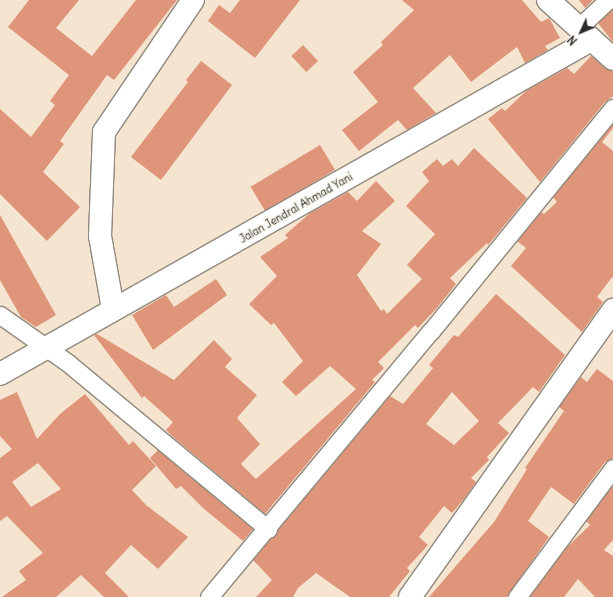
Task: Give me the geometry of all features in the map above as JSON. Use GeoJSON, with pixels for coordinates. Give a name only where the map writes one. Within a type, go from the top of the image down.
{"type":"FeatureCollection","features":[{"type":"Feature","properties":{"kind":"main road"},"geometry":{"type":"LineString","coordinates":[[113,309],[100,236],[104,132],[193,0]]}},
{"type":"Feature","properties":{"kind":"main road"},"geometry":{"type":"LineString","coordinates":[[548,0],[613,59]]}},
{"type":"Feature","properties":{"kind":"main road","name":"Jalan Jendral Ahmad Yani"},"geometry":{"type":"LineString","coordinates":[[0,374],[113,309],[145,294],[585,34]]}},
{"type":"Feature","properties":{"kind":"main road"},"geometry":{"type":"LineString","coordinates":[[410,597],[613,310]]}},
{"type":"Feature","properties":{"kind":"street"},"geometry":{"type":"LineString","coordinates":[[585,34],[608,0]]}},
{"type":"Feature","properties":{"kind":"street"},"geometry":{"type":"LineString","coordinates":[[209,597],[268,529],[613,108]]}},
{"type":"Feature","properties":{"kind":"street"},"geometry":{"type":"LineString","coordinates":[[0,315],[68,363],[268,529]]}},
{"type":"Feature","properties":{"kind":"street"},"geometry":{"type":"LineString","coordinates":[[517,597],[613,468]]}},
{"type":"Feature","properties":{"kind":"building"},"geometry":{"type":"Polygon","coordinates":[[[29,0],[79,0],[56,28],[92,56],[136,0],[177,0],[114,80],[107,75],[60,141],[64,144],[43,172],[80,207],[47,241],[0,194],[0,109],[31,137],[55,105],[50,101],[69,75],[8,27],[29,0]]]}},
{"type":"Feature","properties":{"kind":"building"},"geometry":{"type":"Polygon","coordinates":[[[240,0],[300,0],[255,58],[208,21],[219,5],[230,13],[240,0]]]}},
{"type":"Feature","properties":{"kind":"building"},"geometry":{"type":"Polygon","coordinates":[[[402,0],[522,0],[541,22],[549,18],[560,38],[545,46],[548,50],[525,63],[517,47],[471,82],[450,55],[413,88],[436,113],[407,130],[398,120],[359,151],[342,130],[378,102],[353,72],[383,45],[381,42],[414,10],[402,0]]]}},
{"type":"Feature","properties":{"kind":"building"},"geometry":{"type":"Polygon","coordinates":[[[579,0],[593,0],[585,8],[579,0]]]}},
{"type":"Feature","properties":{"kind":"building"},"geometry":{"type":"Polygon","coordinates":[[[613,9],[613,42],[598,23],[613,9]]]}},
{"type":"Feature","properties":{"kind":"building"},"geometry":{"type":"Polygon","coordinates":[[[303,45],[318,61],[306,72],[291,56],[303,45]]]}},
{"type":"Feature","properties":{"kind":"building"},"geometry":{"type":"Polygon","coordinates":[[[591,56],[605,68],[613,71],[613,96],[605,102],[540,182],[488,119],[502,108],[505,111],[526,91],[567,68],[574,74],[591,56]]]}},
{"type":"Feature","properties":{"kind":"building"},"geometry":{"type":"Polygon","coordinates":[[[201,61],[232,85],[161,180],[131,157],[188,82],[186,80],[201,61]]]}},
{"type":"Feature","properties":{"kind":"building"},"geometry":{"type":"Polygon","coordinates":[[[613,124],[613,128],[602,142],[613,151],[613,276],[597,297],[603,302],[582,332],[511,266],[526,248],[517,241],[541,212],[544,214],[557,202],[553,197],[613,124]]]}},
{"type":"Feature","properties":{"kind":"building"},"geometry":{"type":"Polygon","coordinates":[[[320,145],[335,170],[266,212],[251,187],[320,145]]]}},
{"type":"Feature","properties":{"kind":"building"},"geometry":{"type":"Polygon","coordinates":[[[474,148],[527,198],[488,245],[487,243],[450,278],[456,284],[436,309],[418,328],[415,325],[378,362],[384,368],[372,380],[375,382],[265,514],[166,430],[173,422],[144,396],[142,398],[94,335],[97,334],[174,380],[214,340],[232,359],[225,367],[257,395],[237,418],[260,444],[241,464],[256,479],[356,389],[330,366],[296,396],[282,382],[303,361],[274,323],[271,325],[249,304],[277,276],[260,257],[288,238],[285,235],[310,213],[348,192],[357,201],[376,181],[395,201],[362,231],[381,244],[357,275],[381,311],[384,309],[387,314],[422,279],[407,265],[435,234],[406,206],[429,181],[422,172],[437,159],[443,166],[452,159],[458,166],[474,148]]]}},
{"type":"Feature","properties":{"kind":"building"},"geometry":{"type":"Polygon","coordinates":[[[0,215],[56,315],[36,327],[21,317],[0,280],[0,215]]]}},
{"type":"Feature","properties":{"kind":"building"},"geometry":{"type":"Polygon","coordinates":[[[216,279],[227,295],[153,350],[132,315],[166,295],[174,307],[216,279]]]}},
{"type":"Feature","properties":{"kind":"building"},"geometry":{"type":"Polygon","coordinates":[[[496,294],[565,355],[539,392],[533,387],[498,423],[509,433],[487,457],[489,460],[471,478],[476,482],[452,513],[444,506],[419,537],[428,545],[407,568],[410,571],[389,597],[350,597],[316,573],[298,588],[293,597],[256,597],[272,580],[253,560],[390,396],[403,404],[433,368],[429,365],[454,335],[458,337],[496,294]],[[452,392],[426,424],[454,445],[479,421],[452,392]]]}},
{"type":"Feature","properties":{"kind":"building"},"geometry":{"type":"Polygon","coordinates":[[[597,369],[613,381],[613,458],[605,462],[574,504],[551,487],[528,521],[549,537],[507,597],[429,597],[494,522],[527,469],[525,468],[564,411],[559,407],[581,377],[587,382],[597,369]]]}},
{"type":"Feature","properties":{"kind":"building"},"geometry":{"type":"Polygon","coordinates":[[[17,392],[37,439],[60,414],[85,394],[129,445],[133,441],[156,466],[132,490],[146,505],[188,537],[158,569],[131,545],[105,573],[129,597],[104,597],[81,575],[56,597],[2,597],[26,580],[19,571],[43,553],[7,516],[0,521],[0,458],[12,449],[0,436],[0,400],[17,392]],[[38,463],[12,482],[31,507],[61,489],[38,463]]]}},
{"type":"Feature","properties":{"kind":"building"},"geometry":{"type":"Polygon","coordinates":[[[158,450],[253,529],[243,541],[203,508],[181,486],[176,489],[150,458],[158,450]]]}},
{"type":"Feature","properties":{"kind":"building"},"geometry":{"type":"Polygon","coordinates":[[[613,485],[613,540],[604,550],[613,556],[613,597],[595,597],[578,579],[564,597],[529,597],[565,549],[590,525],[586,521],[613,485]]]}}]}
